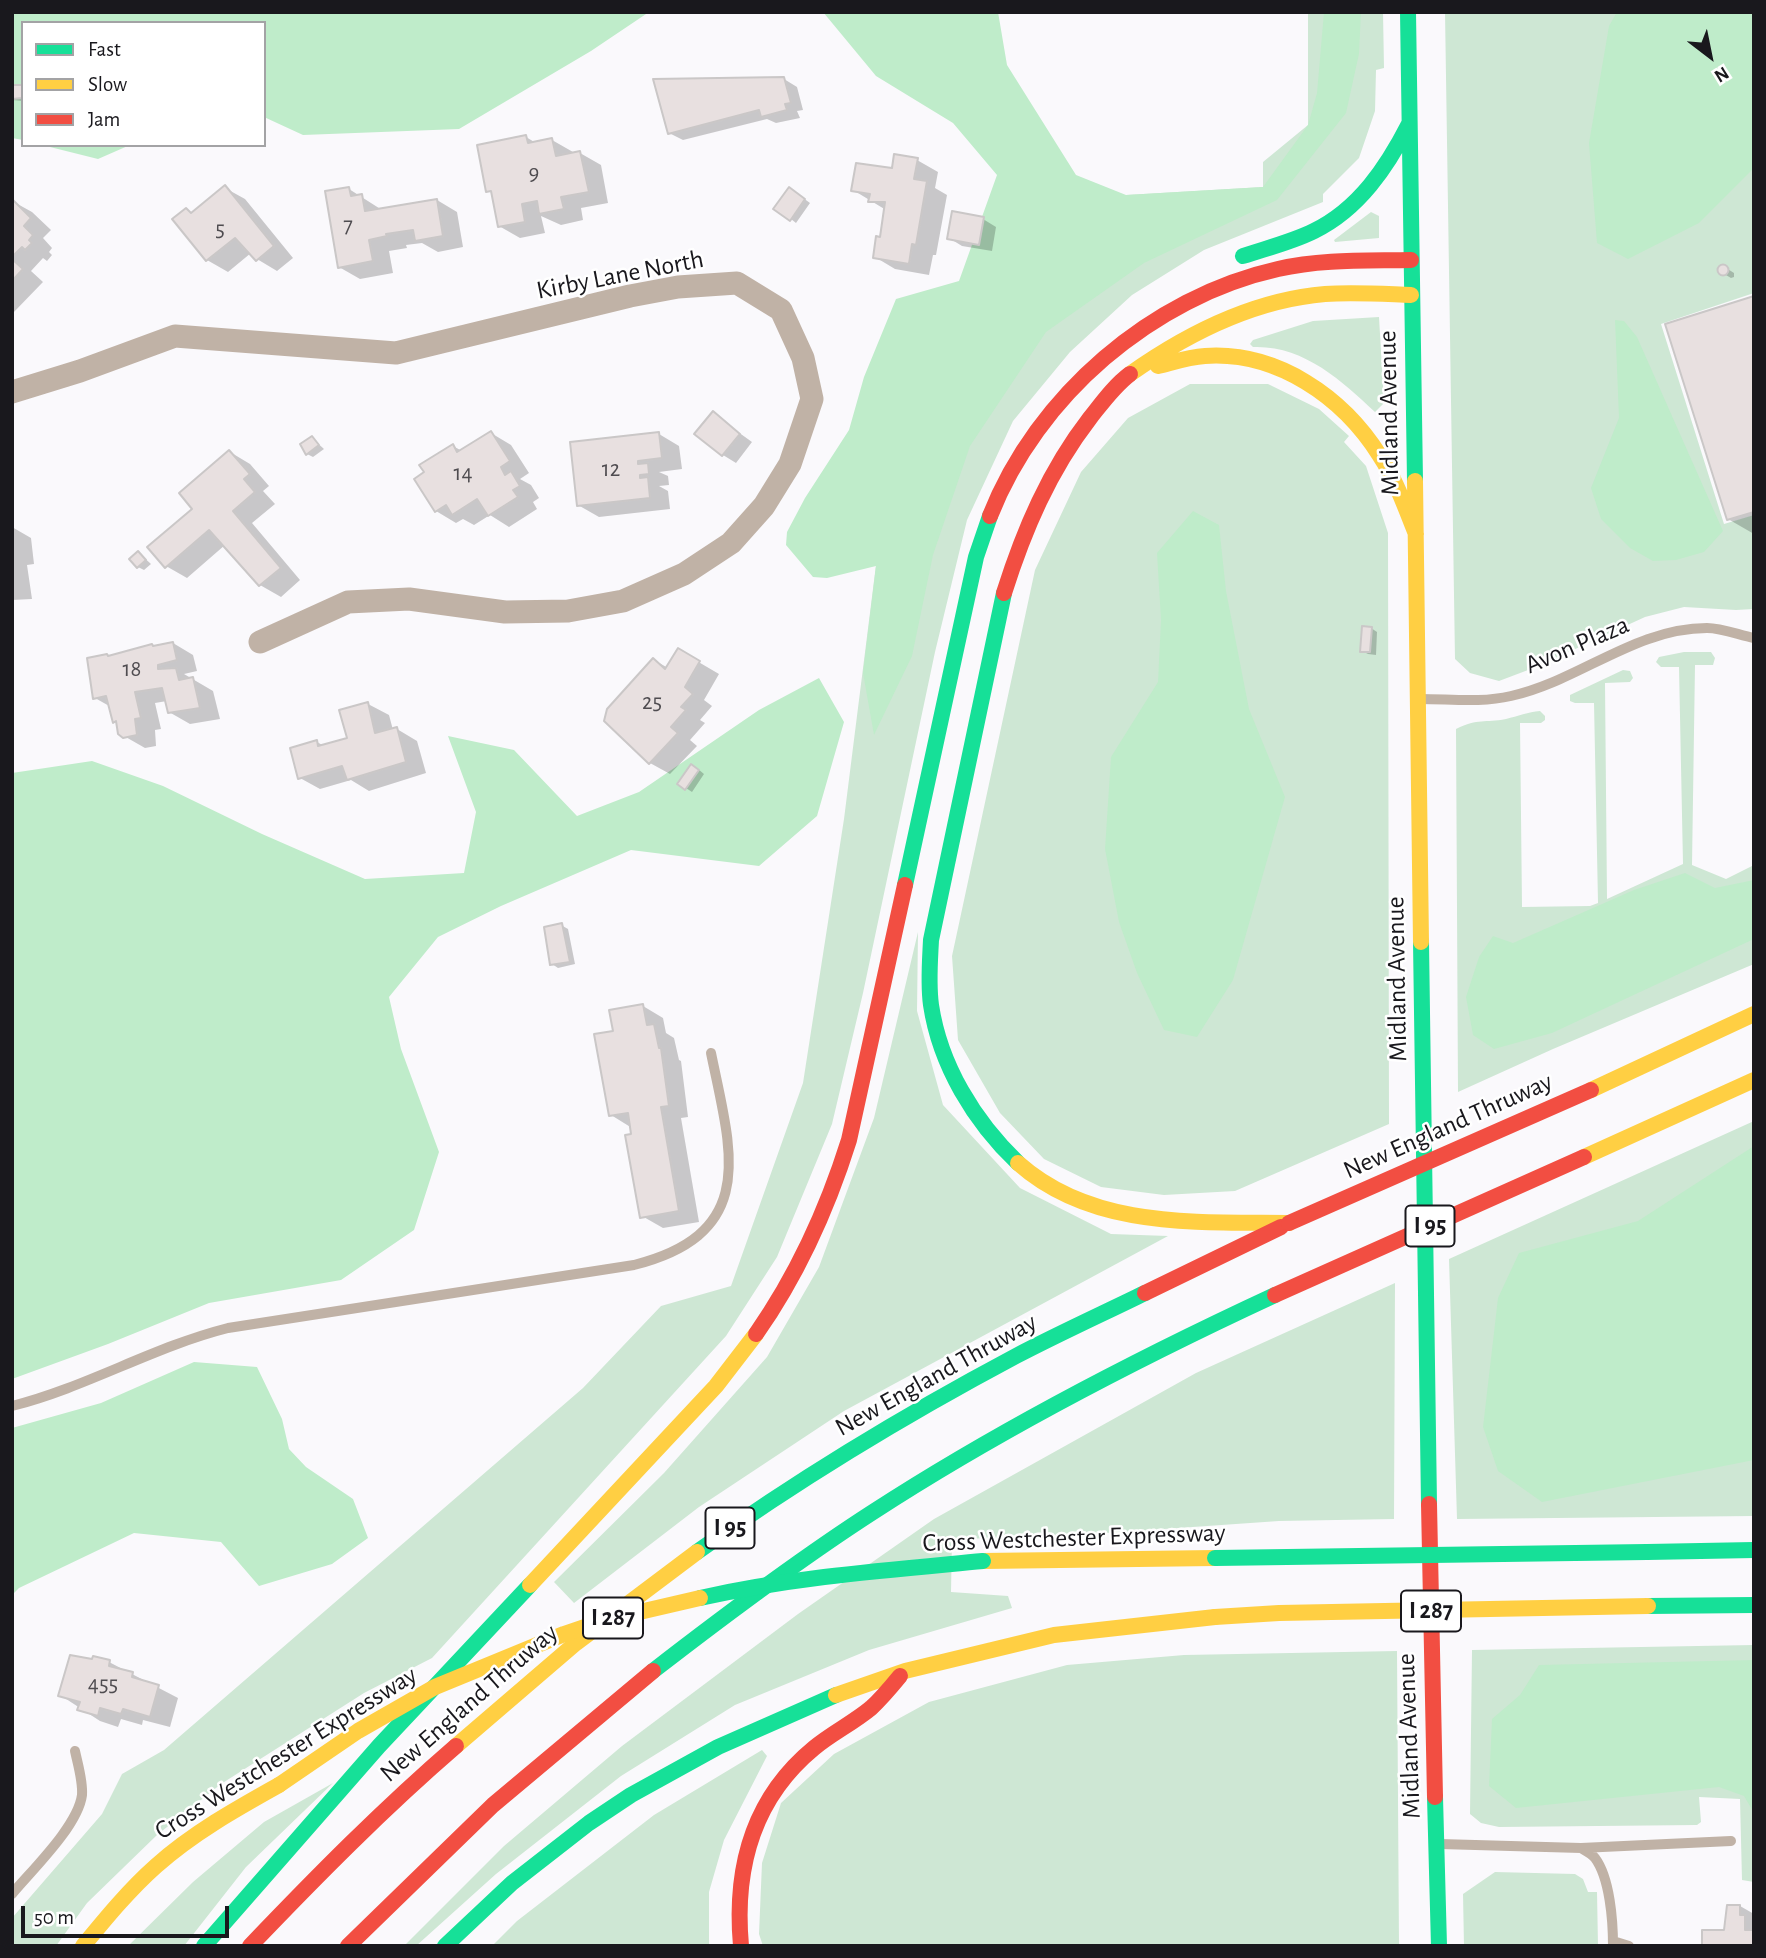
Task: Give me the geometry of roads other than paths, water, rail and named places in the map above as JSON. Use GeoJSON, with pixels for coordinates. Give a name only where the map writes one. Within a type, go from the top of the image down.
{"type":"FeatureCollection","features":[{"type":"Feature","properties":{"kind":"main road","name":"Midland Avenue"},"geometry":{"type":"LineString","coordinates":[[1408,12],[1431,1651],[1439,1946]]}},
{"type":"Feature","properties":{"kind":"main road"},"geometry":{"type":"LineString","coordinates":[[1233,262],[1316,231],[1357,202],[1395,153],[1409,124]]}},
{"type":"Feature","properties":{"kind":"main road"},"geometry":{"type":"LineString","coordinates":[[1106,357],[1139,331],[1175,309],[1216,288],[1243,278],[1320,262],[1411,260]]}},
{"type":"Feature","properties":{"kind":"main road"},"geometry":{"type":"LineString","coordinates":[[204,1946],[379,1746],[716,1386],[743,1353],[786,1288],[823,1214],[849,1140],[976,557],[988,520],[1023,450],[1076,386],[1171,294],[1201,279]]}},
{"type":"Feature","properties":{"kind":"main road"},"geometry":{"type":"LineString","coordinates":[[1290,1223],[1170,1221],[1136,1216],[1072,1197],[1041,1180],[1015,1160],[990,1133],[970,1105],[941,1046],[933,1012],[930,975],[932,940],[937,905],[1003,596],[1015,554],[1047,481],[1068,449],[1120,381],[1161,352],[1199,331],[1244,312],[1312,296],[1360,293],[1411,295]]}},
{"type":"Feature","properties":{"kind":"main road"},"geometry":{"type":"LineString","coordinates":[[1120,381],[1155,366],[1196,356],[1224,356],[1259,362],[1292,373],[1324,392],[1351,417],[1374,445],[1394,479],[1416,534]]}},
{"type":"Feature","properties":{"kind":"main road","name":"New England Thruway"},"geometry":{"type":"LineString","coordinates":[[250,1946],[331,1861],[417,1779],[576,1643],[753,1512],[851,1449],[1018,1354],[1290,1223],[1591,1090],[1754,1014]]}},
{"type":"Feature","properties":{"kind":"main road","name":"I 95"},"geometry":{"type":"LineString","coordinates":[[348,1946],[467,1829],[540,1764],[706,1630],[891,1500],[1040,1414],[1174,1343],[1754,1080]]}},
{"type":"Feature","properties":{"kind":"main road","name":"Cross Westchester Expressway"},"geometry":{"type":"LineString","coordinates":[[83,1946],[146,1875],[169,1854],[212,1824],[279,1785],[358,1731],[400,1709],[435,1686],[605,1620],[759,1585],[983,1560],[1754,1550]]}},
{"type":"Feature","properties":{"kind":"main road","name":"I 287"},"geometry":{"type":"LineString","coordinates":[[445,1946],[521,1875],[631,1795],[718,1746],[821,1700],[905,1671],[1054,1635],[1215,1617],[1293,1613],[1754,1605]]}},
{"type":"Feature","properties":{"kind":"main road"},"geometry":{"type":"LineString","coordinates":[[741,1946],[737,1919],[738,1887],[744,1853],[771,1797],[806,1755],[869,1710],[905,1671]]}},
{"type":"Feature","properties":{"kind":"street","name":"Kirby Lane North"},"geometry":{"type":"LineString","coordinates":[[12,392],[80,371],[175,336],[396,353],[630,296],[678,287],[737,283],[781,310],[803,358],[812,399],[790,464],[764,506],[731,543],[684,575],[623,601],[568,611],[505,612],[409,599],[348,602],[260,642]]}},
{"type":"Feature","properties":{"kind":"lane","name":"Avon Plaza"},"geometry":{"type":"LineString","coordinates":[[1418,699],[1484,701],[1511,696],[1537,688],[1644,640],[1677,631],[1709,628],[1754,638]]}},
{"type":"Feature","properties":{"kind":"lane"},"geometry":{"type":"LineString","coordinates":[[12,1406],[47,1397],[164,1348],[228,1328],[634,1265],[672,1254],[687,1245],[714,1218],[729,1183],[730,1154],[711,1054]]}},
{"type":"Feature","properties":{"kind":"lane"},"geometry":{"type":"LineString","coordinates":[[12,1894],[71,1824],[78,1810],[82,1794],[75,1751]]}},
{"type":"Feature","properties":{"kind":"lane"},"geometry":{"type":"LineString","coordinates":[[1438,1844],[1581,1848],[1731,1841]]}},
{"type":"Feature","properties":{"kind":"lane"},"geometry":{"type":"LineString","coordinates":[[1581,1848],[1594,1856],[1601,1870],[1614,1921],[1613,1944],[1629,1946]]}}]}
